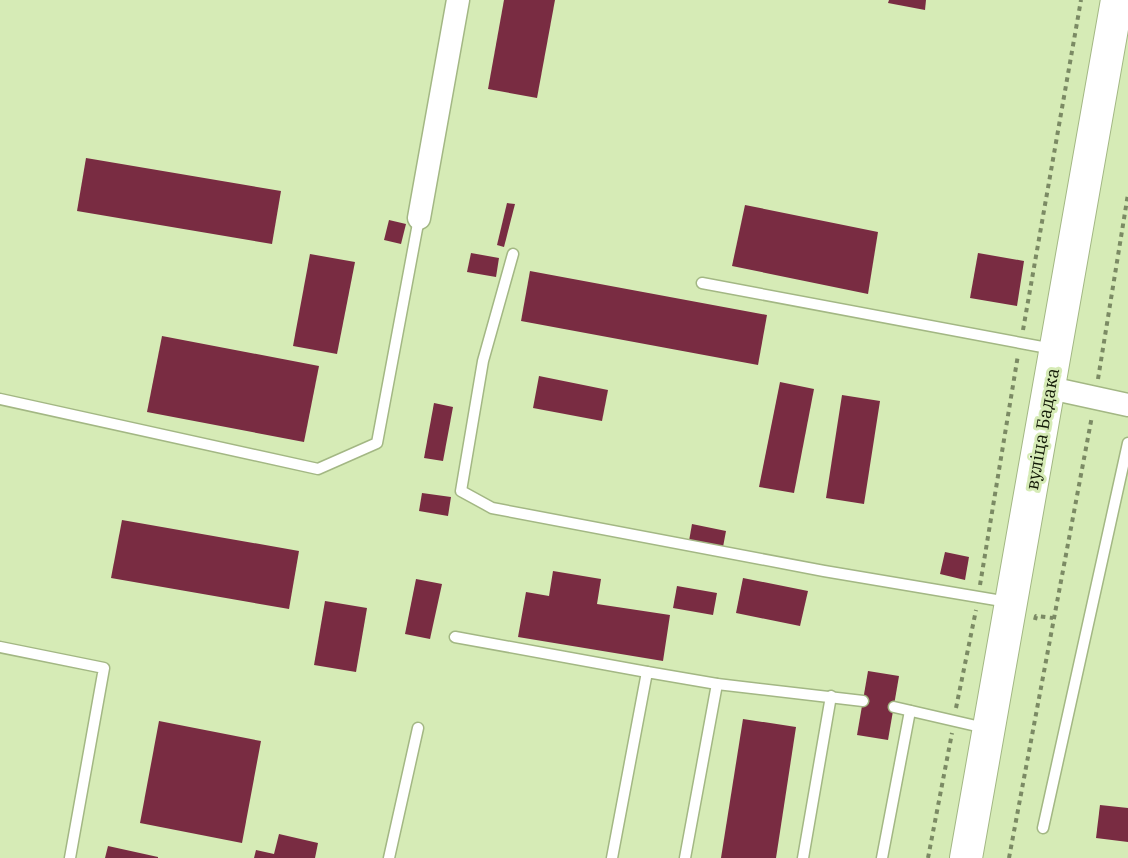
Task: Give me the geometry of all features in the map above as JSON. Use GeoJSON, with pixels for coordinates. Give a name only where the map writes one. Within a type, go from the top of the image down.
{"type":"FeatureCollection","features":[{"type":"Feature","properties":{"kind":"main road","name":"вуліца Бадака"},"geometry":{"type":"LineString","coordinates":[[966,858],[1056,349],[1118,50],[1117,0]]}},
{"type":"Feature","properties":{"kind":"street"},"geometry":{"type":"LineString","coordinates":[[419,218],[459,0]]}},
{"type":"Feature","properties":{"kind":"street"},"geometry":{"type":"LineString","coordinates":[[1050,388],[1128,405]]}},
{"type":"Feature","properties":{"kind":"lane"},"geometry":{"type":"LineString","coordinates":[[0,399],[318,469],[377,443],[419,218]]}},
{"type":"Feature","properties":{"kind":"lane"},"geometry":{"type":"LineString","coordinates":[[513,254],[483,361],[461,491],[492,508],[824,571],[1011,602]]}},
{"type":"Feature","properties":{"kind":"lane"},"geometry":{"type":"LineString","coordinates":[[702,283],[1056,349]]}},
{"type":"Feature","properties":{"kind":"lane"},"geometry":{"type":"LineString","coordinates":[[1043,828],[1128,443]]}},
{"type":"Feature","properties":{"kind":"lane"},"geometry":{"type":"LineString","coordinates":[[455,636],[717,684],[863,701]]}},
{"type":"Feature","properties":{"kind":"lane"},"geometry":{"type":"LineString","coordinates":[[0,647],[104,668],[69,858]]}},
{"type":"Feature","properties":{"kind":"lane"},"geometry":{"type":"LineString","coordinates":[[612,858],[647,672]]}},
{"type":"Feature","properties":{"kind":"lane"},"geometry":{"type":"LineString","coordinates":[[685,858],[717,684]]}},
{"type":"Feature","properties":{"kind":"lane"},"geometry":{"type":"LineString","coordinates":[[803,858],[831,696]]}},
{"type":"Feature","properties":{"kind":"lane"},"geometry":{"type":"LineString","coordinates":[[894,707],[988,729]]}},
{"type":"Feature","properties":{"kind":"lane"},"geometry":{"type":"LineString","coordinates":[[882,858],[910,711]]}},
{"type":"Feature","properties":{"kind":"lane"},"geometry":{"type":"LineString","coordinates":[[390,858],[418,728]]}},
{"type":"Feature","properties":{"kind":"path"},"geometry":{"type":"LineString","coordinates":[[928,858],[978,597],[1081,0]]}},
{"type":"Feature","properties":{"kind":"path"},"geometry":{"type":"LineString","coordinates":[[1009,858],[1095,397],[1128,194]]}},
{"type":"Feature","properties":{"kind":"building"},"geometry":{"type":"Polygon","coordinates":[[[504,0],[555,0],[537,98],[488,89],[504,0]]]}},
{"type":"Feature","properties":{"kind":"building"},"geometry":{"type":"Polygon","coordinates":[[[889,0],[926,0],[925,10],[888,3],[889,0]]]}},
{"type":"Feature","properties":{"kind":"building"},"geometry":{"type":"Polygon","coordinates":[[[86,158],[281,191],[272,244],[77,211],[86,158]]]}},
{"type":"Feature","properties":{"kind":"building"},"geometry":{"type":"Polygon","coordinates":[[[507,203],[515,204],[504,247],[497,245],[507,203]]]}},
{"type":"Feature","properties":{"kind":"building"},"geometry":{"type":"Polygon","coordinates":[[[745,205],[878,232],[868,294],[732,266],[745,205]]]}},
{"type":"Feature","properties":{"kind":"building"},"geometry":{"type":"Polygon","coordinates":[[[389,220],[406,224],[401,244],[384,240],[389,220]]]}},
{"type":"Feature","properties":{"kind":"building"},"geometry":{"type":"Polygon","coordinates":[[[471,253],[499,258],[496,277],[467,272],[471,253]]]}},
{"type":"Feature","properties":{"kind":"building"},"geometry":{"type":"Polygon","coordinates":[[[978,253],[1024,261],[1017,306],[970,298],[978,253]]]}},
{"type":"Feature","properties":{"kind":"building"},"geometry":{"type":"Polygon","coordinates":[[[310,254],[355,262],[337,354],[293,346],[310,254]]]}},
{"type":"Feature","properties":{"kind":"building"},"geometry":{"type":"Polygon","coordinates":[[[530,271],[767,315],[758,365],[521,321],[530,271]]]}},
{"type":"Feature","properties":{"kind":"building"},"geometry":{"type":"Polygon","coordinates":[[[162,336],[319,366],[304,442],[147,412],[162,336]]]}},
{"type":"Feature","properties":{"kind":"building"},"geometry":{"type":"Polygon","coordinates":[[[539,376],[608,390],[602,421],[533,408],[539,376]]]}},
{"type":"Feature","properties":{"kind":"building"},"geometry":{"type":"Polygon","coordinates":[[[780,382],[814,389],[794,493],[759,487],[780,382]]]}},
{"type":"Feature","properties":{"kind":"building"},"geometry":{"type":"Polygon","coordinates":[[[842,395],[880,401],[864,504],[826,498],[842,395]]]}},
{"type":"Feature","properties":{"kind":"building"},"geometry":{"type":"Polygon","coordinates":[[[434,403],[453,407],[443,461],[424,458],[434,403]]]}},
{"type":"Feature","properties":{"kind":"building"},"geometry":{"type":"Polygon","coordinates":[[[422,493],[451,497],[448,516],[419,511],[422,493]]]}},
{"type":"Feature","properties":{"kind":"building"},"geometry":{"type":"Polygon","coordinates":[[[122,520],[299,551],[289,609],[111,578],[122,520]]]}},
{"type":"Feature","properties":{"kind":"building"},"geometry":{"type":"Polygon","coordinates":[[[692,524],[726,531],[723,547],[689,541],[692,524]]]}},
{"type":"Feature","properties":{"kind":"building"},"geometry":{"type":"Polygon","coordinates":[[[945,552],[969,557],[965,580],[940,574],[945,552]]]}},
{"type":"Feature","properties":{"kind":"building"},"geometry":{"type":"Polygon","coordinates":[[[553,571],[601,579],[597,604],[670,615],[663,661],[518,637],[526,592],[549,596],[553,571]]]}},
{"type":"Feature","properties":{"kind":"building"},"geometry":{"type":"Polygon","coordinates":[[[743,578],[808,591],[800,626],[736,613],[743,578]]]}},
{"type":"Feature","properties":{"kind":"building"},"geometry":{"type":"Polygon","coordinates":[[[416,579],[442,584],[430,639],[405,634],[416,579]]]}},
{"type":"Feature","properties":{"kind":"building"},"geometry":{"type":"Polygon","coordinates":[[[677,586],[717,593],[713,615],[673,608],[677,586]]]}},
{"type":"Feature","properties":{"kind":"building"},"geometry":{"type":"Polygon","coordinates":[[[325,601],[367,608],[356,672],[314,665],[325,601]]]}},
{"type":"Feature","properties":{"kind":"building"},"geometry":{"type":"Polygon","coordinates":[[[868,671],[899,676],[888,740],[857,735],[868,671]]]}},
{"type":"Feature","properties":{"kind":"building"},"geometry":{"type":"Polygon","coordinates":[[[743,719],[796,727],[776,858],[721,858],[743,719]]]}},
{"type":"Feature","properties":{"kind":"building"},"geometry":{"type":"Polygon","coordinates":[[[159,721],[261,741],[242,843],[140,823],[159,721]]]}},
{"type":"Feature","properties":{"kind":"building"},"geometry":{"type":"Polygon","coordinates":[[[1100,805],[1128,808],[1128,842],[1096,838],[1100,805]]]}},
{"type":"Feature","properties":{"kind":"building"},"geometry":{"type":"Polygon","coordinates":[[[279,834],[318,843],[315,858],[254,858],[256,850],[274,854],[279,834]]]}},
{"type":"Feature","properties":{"kind":"building"},"geometry":{"type":"Polygon","coordinates":[[[108,846],[158,857],[158,858],[105,858],[108,846]]]}}]}
